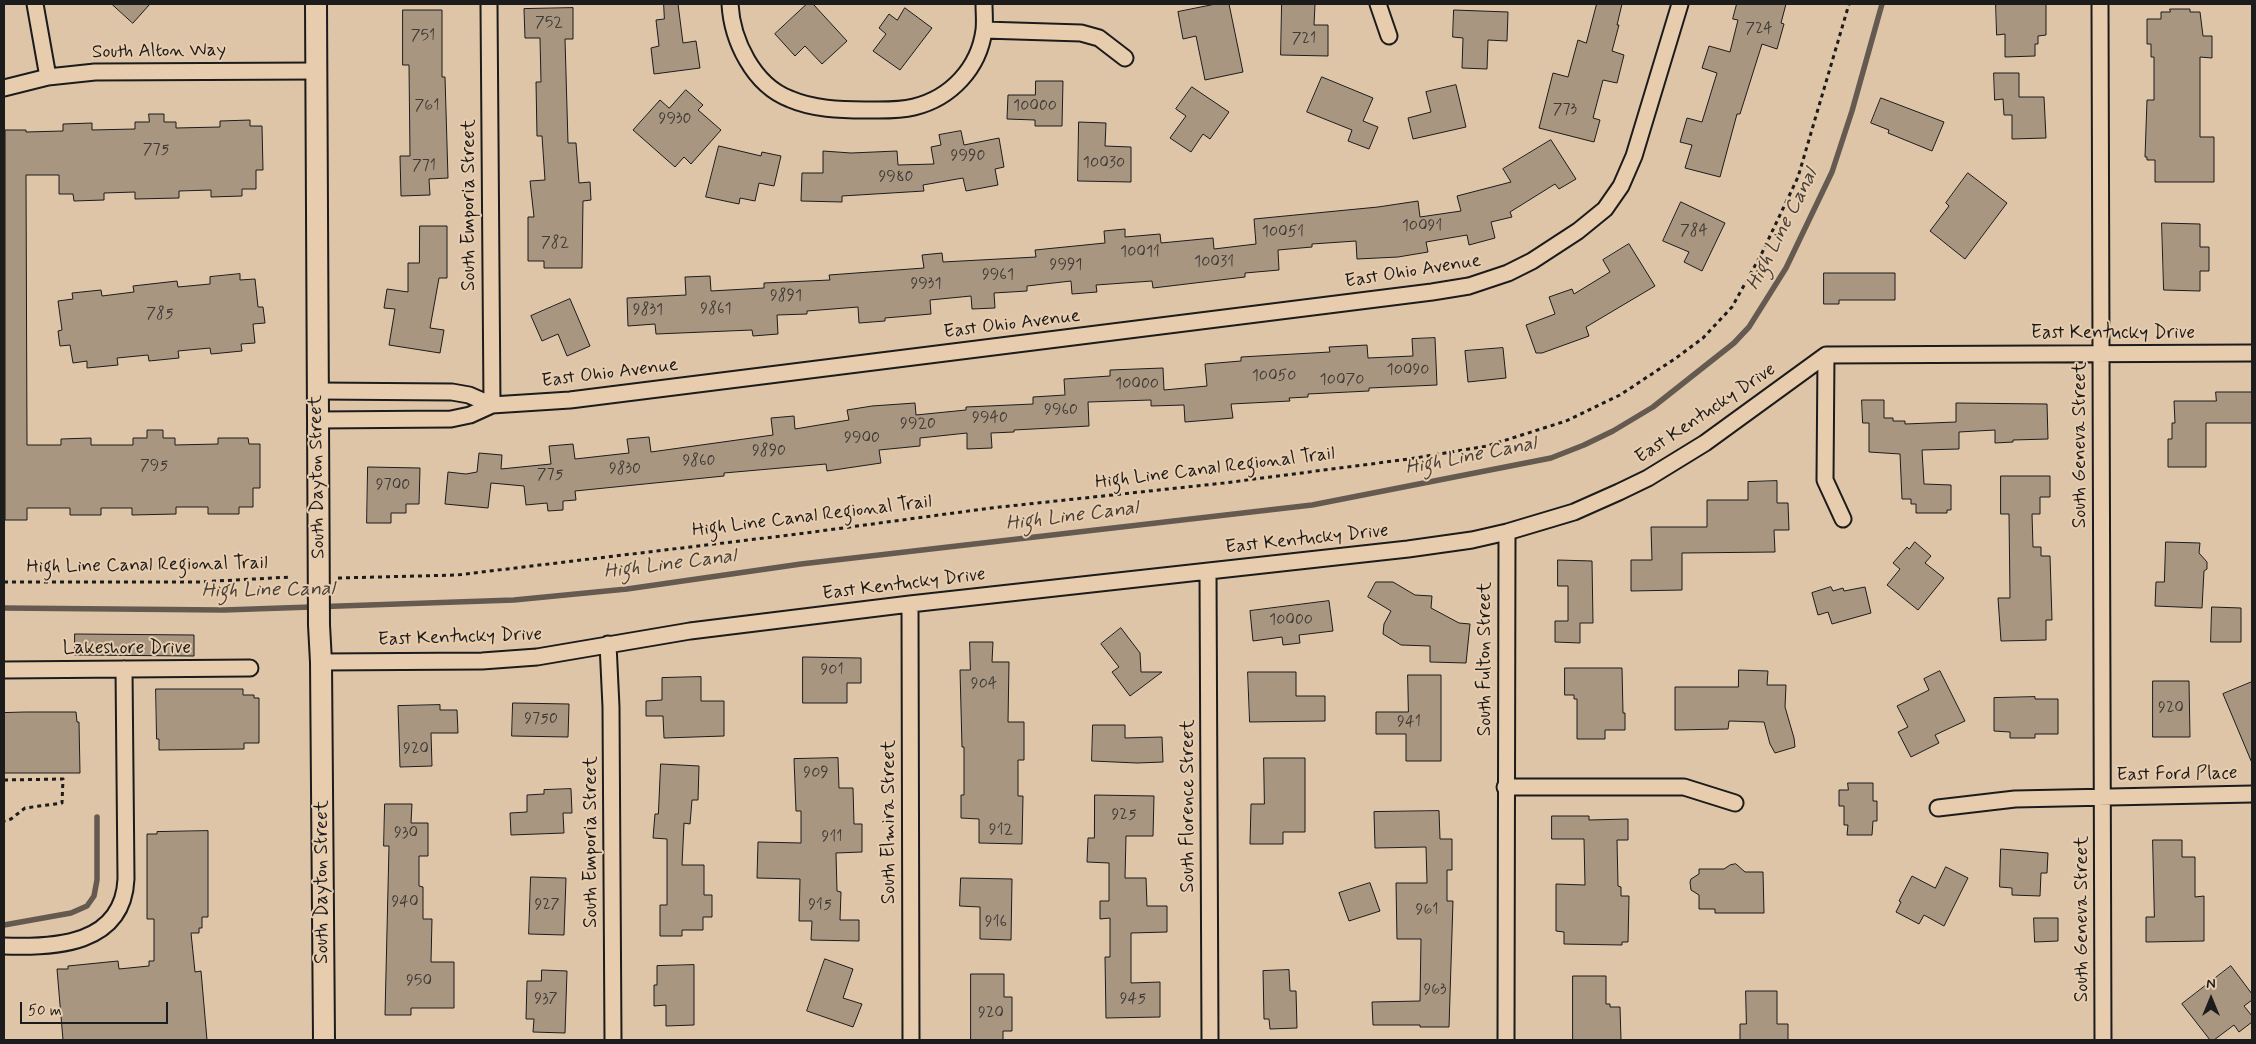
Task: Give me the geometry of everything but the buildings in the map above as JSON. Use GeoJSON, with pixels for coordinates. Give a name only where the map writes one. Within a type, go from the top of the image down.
{"type":"FeatureCollection","features":[{"type":"Feature","properties":{"kind":"street"},"geometry":{"type":"LineString","coordinates":[[35,4],[48,77]]}},
{"type":"Feature","properties":{"kind":"street","name":"South Dayton Street"},"geometry":{"type":"LineString","coordinates":[[316,4],[319,619],[322,662],[324,1040]]}},
{"type":"Feature","properties":{"kind":"street","name":"South Emporia Street"},"geometry":{"type":"LineString","coordinates":[[489,4],[492,405]]}},
{"type":"Feature","properties":{"kind":"street"},"geometry":{"type":"LineString","coordinates":[[730,4],[732,22],[739,44],[751,67],[774,91],[788,99],[832,109],[891,110],[916,107],[935,100],[949,92],[967,72],[975,60],[984,30],[984,4]]}},
{"type":"Feature","properties":{"kind":"street"},"geometry":{"type":"LineString","coordinates":[[1378,4],[1389,36]]}},
{"type":"Feature","properties":{"kind":"street","name":"East Ohio Avenue"},"geometry":{"type":"LineString","coordinates":[[318,420],[451,419],[470,415],[492,405],[570,400],[1432,292],[1489,280],[1532,261],[1578,232],[1599,215],[1613,199],[1621,186],[1642,131],[1680,4]]}},
{"type":"Feature","properties":{"kind":"street","name":"South Geneva Street"},"geometry":{"type":"LineString","coordinates":[[2100,4],[2103,1040]]}},
{"type":"Feature","properties":{"kind":"street"},"geometry":{"type":"LineString","coordinates":[[984,30],[1081,33],[1098,38],[1125,58]]}},
{"type":"Feature","properties":{"kind":"street","name":"South Alton Way"},"geometry":{"type":"LineString","coordinates":[[4,88],[48,77],[126,71],[317,71]]}},
{"type":"Feature","properties":{"kind":"street","name":"East Kentucky Drive"},"geometry":{"type":"LineString","coordinates":[[322,662],[511,660],[538,657],[684,631],[1444,545],[1507,532],[1574,512],[1648,478],[1705,443],[1826,355],[2252,353]]}},
{"type":"Feature","properties":{"kind":"street"},"geometry":{"type":"LineString","coordinates":[[1826,355],[1825,480],[1844,519]]}},
{"type":"Feature","properties":{"kind":"street","name":"East Ohio Avenue"},"geometry":{"type":"LineString","coordinates":[[318,391],[452,392],[469,395],[492,405]]}},
{"type":"Feature","properties":{"kind":"street","name":"South Fulton Street"},"geometry":{"type":"LineString","coordinates":[[1506,1040],[1507,532]]}},
{"type":"Feature","properties":{"kind":"street","name":"South Florence Street"},"geometry":{"type":"LineString","coordinates":[[1208,572],[1210,1040]]}},
{"type":"Feature","properties":{"kind":"street","name":"South Elmira Street"},"geometry":{"type":"LineString","coordinates":[[910,604],[911,1040]]}},
{"type":"Feature","properties":{"kind":"street","name":"South Emporia Street"},"geometry":{"type":"LineString","coordinates":[[608,644],[611,707],[612,1040]]}},
{"type":"Feature","properties":{"kind":"street","name":"Lakeshore Drive"},"geometry":{"type":"LineString","coordinates":[[4,670],[250,668]]}},
{"type":"Feature","properties":{"kind":"street"},"geometry":{"type":"LineString","coordinates":[[4,946],[46,944],[86,938],[109,924],[122,903],[126,879],[124,669]]}},
{"type":"Feature","properties":{"kind":"street"},"geometry":{"type":"LineString","coordinates":[[1505,787],[1684,787],[1735,802]]}},
{"type":"Feature","properties":{"kind":"street","name":"East Ford Place"},"geometry":{"type":"LineString","coordinates":[[2103,797],[2252,794]]}},
{"type":"Feature","properties":{"kind":"street"},"geometry":{"type":"LineString","coordinates":[[1938,808],[2015,799],[2103,797]]}},
{"type":"Feature","properties":{"kind":"path","name":"High Line Canal Regional Trail"},"geometry":{"type":"LineString","coordinates":[[336,578],[457,575],[798,534],[991,508],[1331,469],[1463,451],[1512,440],[1566,421],[1620,395],[1676,358],[1703,338],[1732,307],[1761,255],[1800,171],[1849,4]]}},
{"type":"Feature","properties":{"kind":"path","name":"High Line Canal Regional Trail"},"geometry":{"type":"LineString","coordinates":[[4,582],[198,582],[291,577]]}},
{"type":"Feature","properties":{"kind":"path"},"geometry":{"type":"LineString","coordinates":[[4,780],[63,779],[64,796],[62,802],[25,808],[11,819],[4,821]]}},
{"type":"Feature","properties":{"kind":"waterway","name":"High Line Canal"},"geometry":{"type":"LineString","coordinates":[[4,608],[224,610],[514,600],[627,589],[801,564],[1312,505],[1551,458],[1613,431],[1653,407],[1734,343],[1749,327],[1786,268],[1832,172],[1852,111],[1882,4]]}},
{"type":"Feature","properties":{"kind":"waterway"},"geometry":{"type":"LineString","coordinates":[[4,925],[71,913],[87,906],[94,896],[97,880],[97,817]]}}]}
